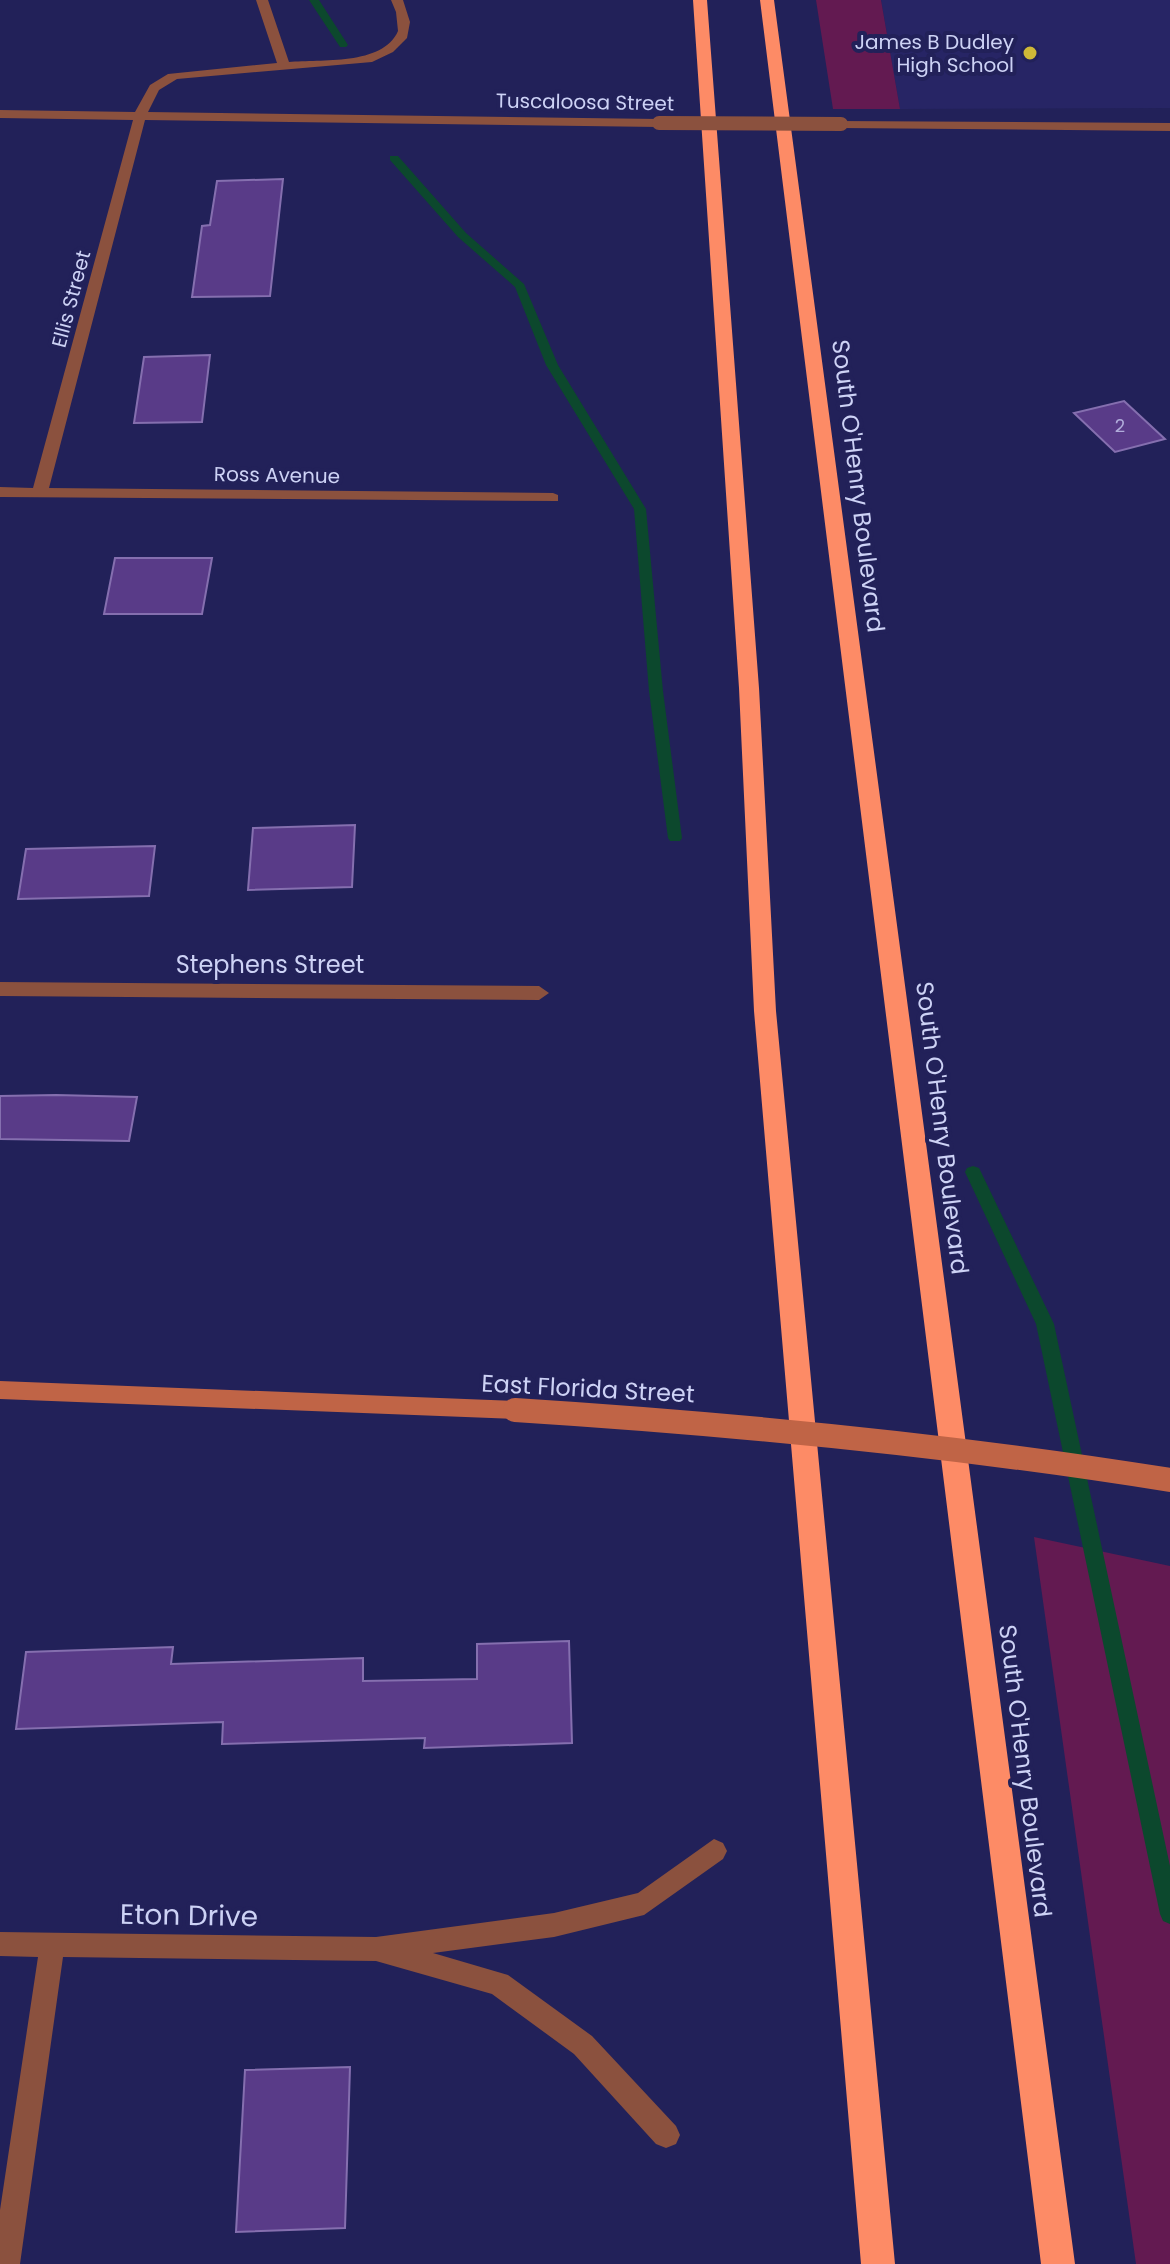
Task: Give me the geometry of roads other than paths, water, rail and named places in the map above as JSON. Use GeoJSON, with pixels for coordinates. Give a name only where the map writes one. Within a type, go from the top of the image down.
{"type":"FeatureCollection","features":[{"type":"Feature","properties":{"kind":"highway"},"geometry":{"type":"LineString","coordinates":[[700,0],[749,688],[765,1011],[878,2264]]}},
{"type":"Feature","properties":{"kind":"highway","name":"South O'Henry Boulevard"},"geometry":{"type":"LineString","coordinates":[[767,0],[1058,2264]]}},
{"type":"Feature","properties":{"kind":"main road","name":"East Florida Street"},"geometry":{"type":"LineString","coordinates":[[0,1390],[515,1410],[695,1421],[1033,1457],[1170,1480]]}},
{"type":"Feature","properties":{"kind":"street"},"geometry":{"type":"LineString","coordinates":[[262,0],[284,66],[368,59],[391,49],[403,37],[406,25],[397,0]]}},
{"type":"Feature","properties":{"kind":"street","name":"Ellis Street"},"geometry":{"type":"LineString","coordinates":[[40,492],[140,116],[151,89],[165,78],[209,71],[284,66]]}},
{"type":"Feature","properties":{"kind":"street","name":"Tuscaloosa Street"},"geometry":{"type":"LineString","coordinates":[[0,114],[1170,127]]}},
{"type":"Feature","properties":{"kind":"street","name":"Ross Avenue"},"geometry":{"type":"LineString","coordinates":[[0,492],[553,498]]}},
{"type":"Feature","properties":{"kind":"street","name":"Stephens Street"},"geometry":{"type":"LineString","coordinates":[[0,989],[539,993]]}},
{"type":"Feature","properties":{"kind":"street","name":"Eton Drive"},"geometry":{"type":"LineString","coordinates":[[0,1944],[376,1949],[554,1925],[644,1903],[714,1851]]}},
{"type":"Feature","properties":{"kind":"street"},"geometry":{"type":"LineString","coordinates":[[6,2264],[52,1946]]}},
{"type":"Feature","properties":{"kind":"street","name":"Eton Drive"},"geometry":{"type":"LineString","coordinates":[[376,1949],[499,1984],[583,2045],[666,2135]]}},
{"type":"Feature","properties":{"kind":"waterway"},"geometry":{"type":"LineString","coordinates":[[314,0],[343,45]]}},
{"type":"Feature","properties":{"kind":"waterway"},"geometry":{"type":"LineString","coordinates":[[394,158],[462,235],[520,286],[552,365],[640,509],[656,691],[675,838]]}},
{"type":"Feature","properties":{"kind":"waterway"},"geometry":{"type":"LineString","coordinates":[[973,1172],[1045,1324],[1170,1914]]}},
{"type":"Feature","properties":{"kind":"place","name":"James B Dudley High School"},"geometry":{"type":"Point","coordinates":[1030,53]}}]}
